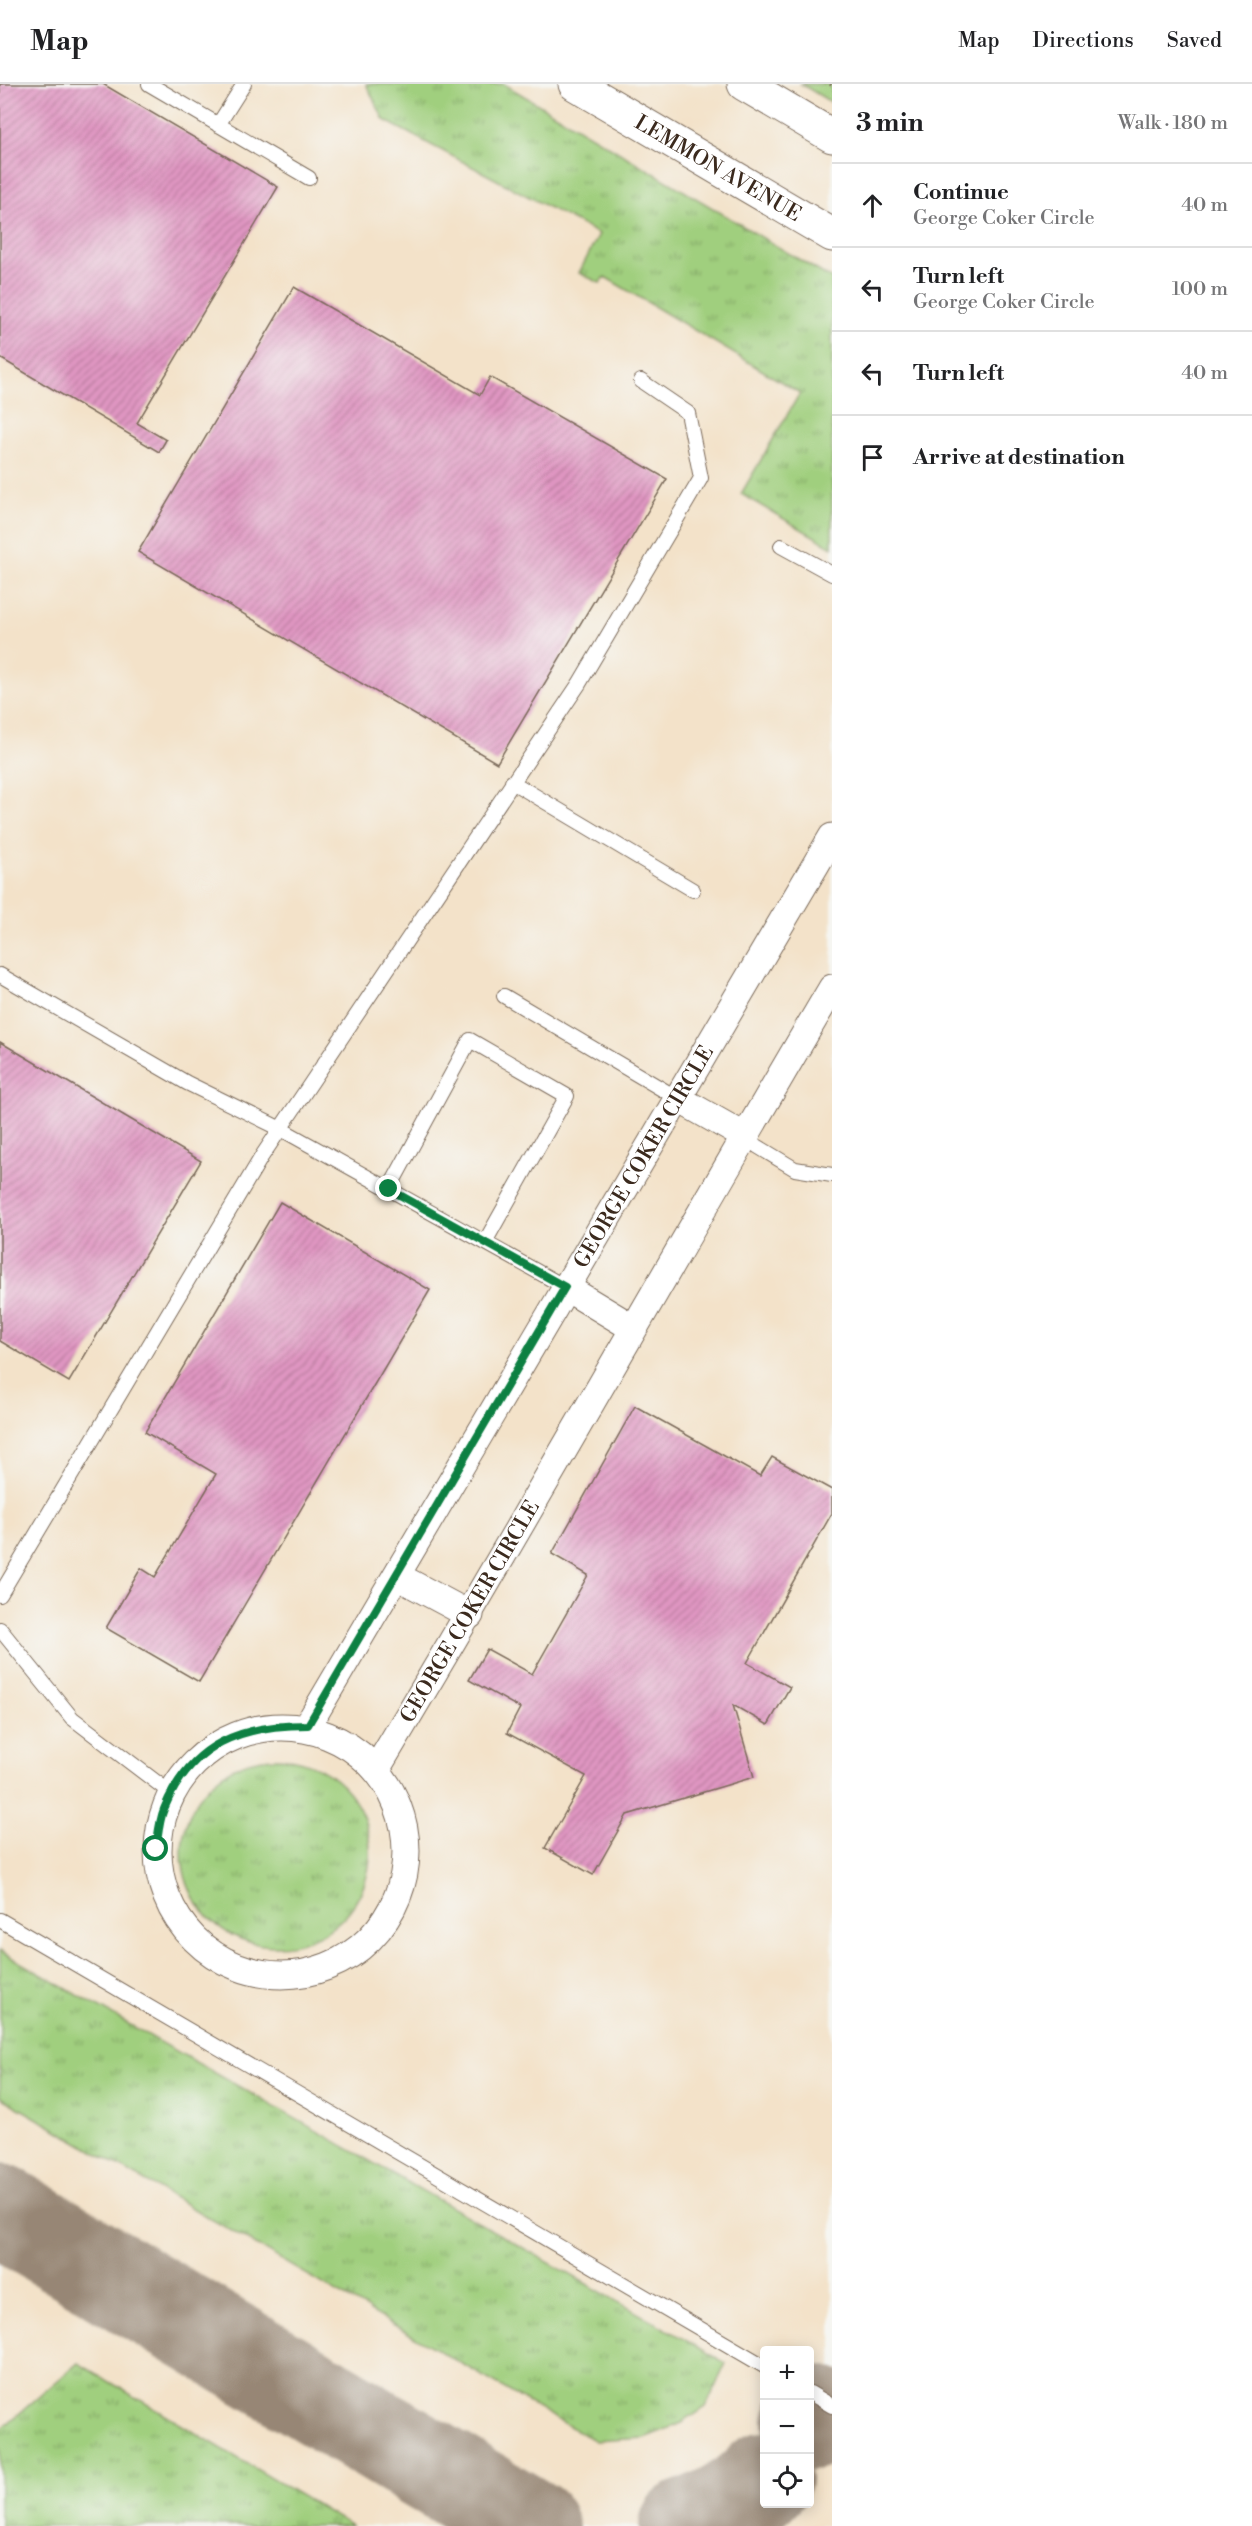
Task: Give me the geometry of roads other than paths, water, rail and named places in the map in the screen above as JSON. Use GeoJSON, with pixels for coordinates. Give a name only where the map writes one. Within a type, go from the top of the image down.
{"type":"FeatureCollection","features":[{"type":"Feature","properties":{"kind":"main road","name":"LEMMON AVENUE"},"geometry":{"type":"LineString","coordinates":[[575,84],[832,235]]}},
{"type":"Feature","properties":{"kind":"main road"},"geometry":{"type":"LineString","coordinates":[[744,84],[832,136]]}},
{"type":"Feature","properties":{"kind":"street","name":"GEORGE COKER CIRCLE"},"geometry":{"type":"LineString","coordinates":[[308,1725],[832,837]]}},
{"type":"Feature","properties":{"kind":"street","name":"GEORGE COKER CIRCLE"},"geometry":{"type":"LineString","coordinates":[[377,1768],[470,1615],[633,1328],[751,1141],[832,987]]}},
{"type":"Feature","properties":{"kind":"street"},"geometry":{"type":"LineString","coordinates":[[677,1098],[751,1141]]}},
{"type":"Feature","properties":{"kind":"street"},"geometry":{"type":"LineString","coordinates":[[565,1287],[633,1328]]}},
{"type":"Feature","properties":{"kind":"street"},"geometry":{"type":"LineString","coordinates":[[397,1576],[470,1615]]}},
{"type":"Feature","properties":{"kind":"street"},"geometry":{"type":"LineString","coordinates":[[273,1725],[308,1725],[377,1768],[399,1804],[408,1844],[400,1893],[383,1925],[351,1955],[309,1973],[276,1976],[240,1968],[208,1952],[180,1924],[164,1893],[156,1849],[163,1810],[183,1773],[204,1754],[237,1733],[273,1725]]}},
{"type":"Feature","properties":{"kind":"lane"},"geometry":{"type":"LineString","coordinates":[[149,84],[309,178]]}},
{"type":"Feature","properties":{"kind":"lane"},"geometry":{"type":"LineString","coordinates":[[218,125],[244,84]]}},
{"type":"Feature","properties":{"kind":"lane"},"geometry":{"type":"LineString","coordinates":[[0,1595],[262,1156],[579,684],[700,478],[688,413],[640,381]]}},
{"type":"Feature","properties":{"kind":"lane"},"geometry":{"type":"LineString","coordinates":[[781,546],[832,574]]}},
{"type":"Feature","properties":{"kind":"lane"},"geometry":{"type":"LineString","coordinates":[[512,782],[693,890]]}},
{"type":"Feature","properties":{"kind":"lane"},"geometry":{"type":"LineString","coordinates":[[0,975],[187,1083],[281,1129],[565,1287]]}},
{"type":"Feature","properties":{"kind":"lane"},"geometry":{"type":"LineString","coordinates":[[504,996],[677,1098]]}},
{"type":"Feature","properties":{"kind":"lane"},"geometry":{"type":"LineString","coordinates":[[389,1189],[470,1040],[567,1096],[485,1242]]}},
{"type":"Feature","properties":{"kind":"lane"},"geometry":{"type":"LineString","coordinates":[[751,1141],[795,1169],[832,1175]]}},
{"type":"Feature","properties":{"kind":"lane"},"geometry":{"type":"LineString","coordinates":[[0,1629],[72,1718],[172,1794]]}},
{"type":"Feature","properties":{"kind":"lane"},"geometry":{"type":"LineString","coordinates":[[0,1920],[760,2363]]}},
{"type":"Feature","properties":{"kind":"lane"},"geometry":{"type":"LineString","coordinates":[[814,2395],[832,2406]]}}]}
